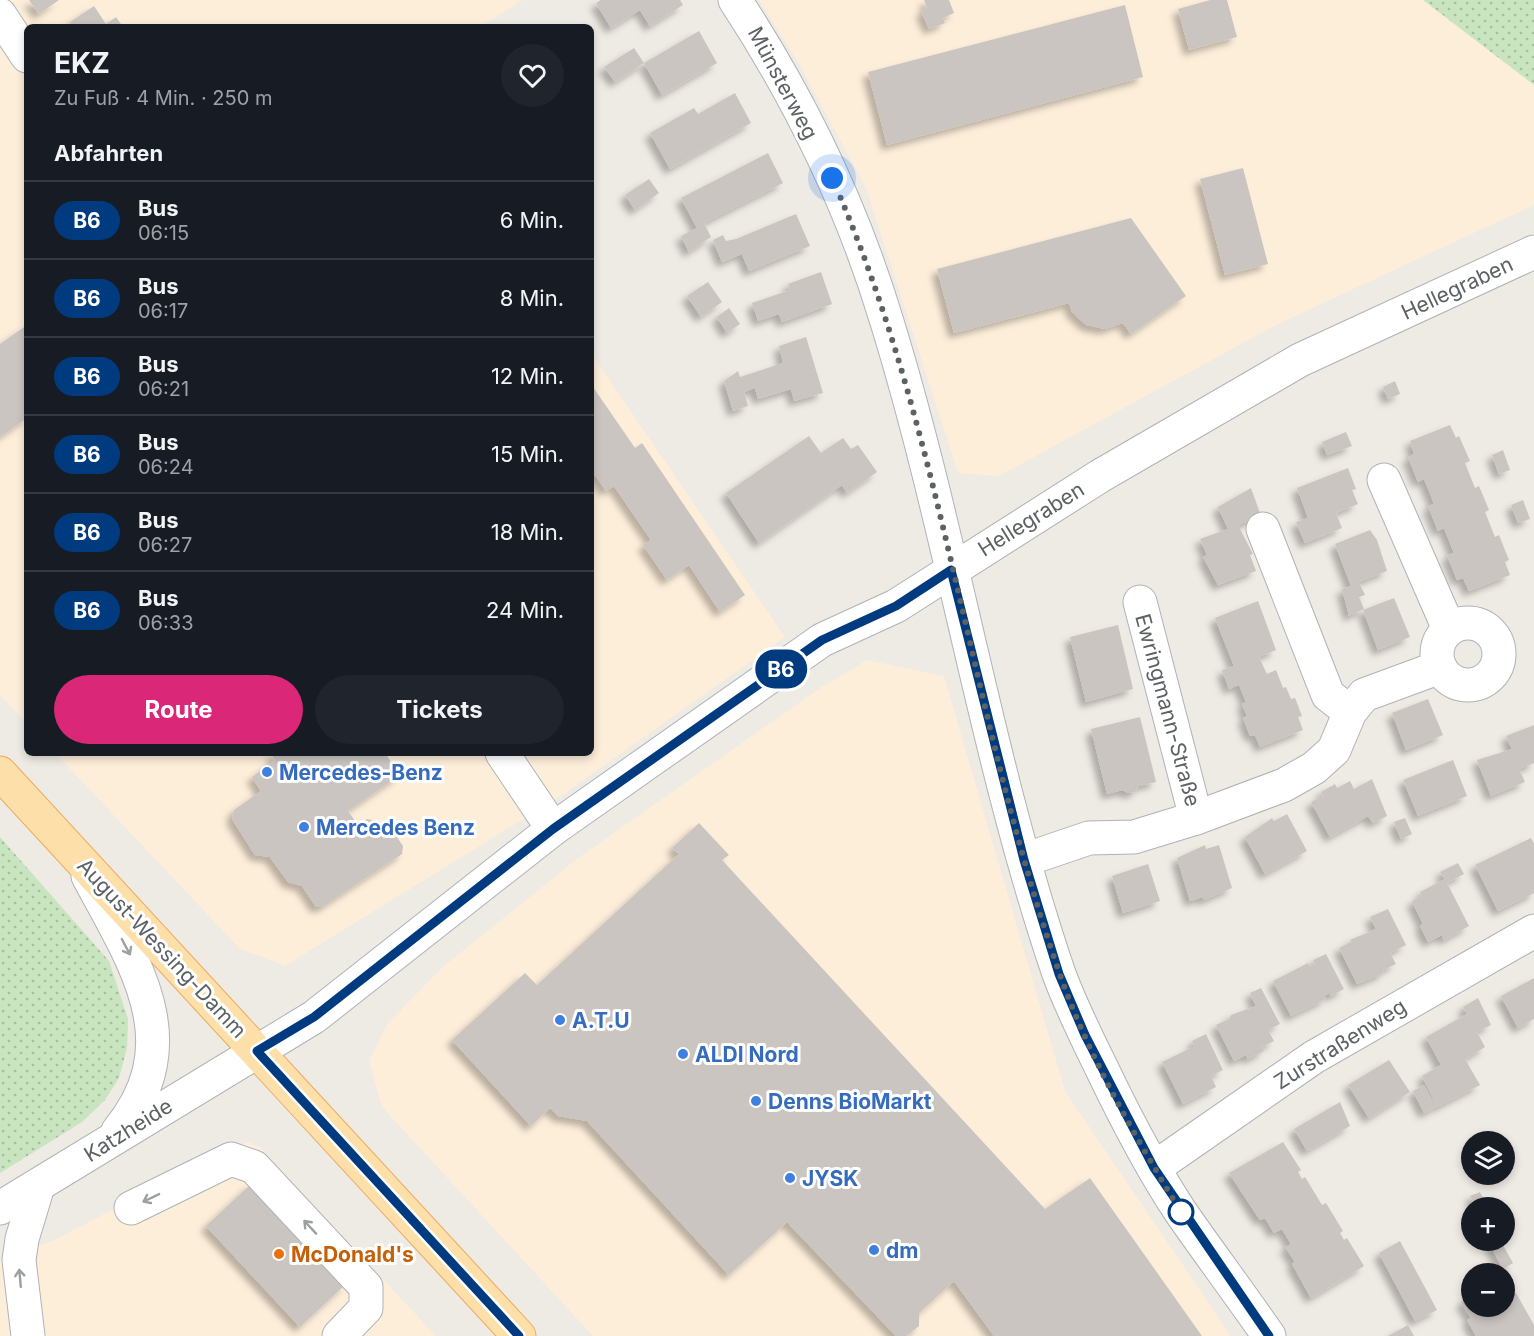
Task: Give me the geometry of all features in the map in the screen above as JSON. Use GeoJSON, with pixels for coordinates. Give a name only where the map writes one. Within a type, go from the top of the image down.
{"type":"FeatureCollection","features":[{"type":"Feature","properties":{"kind":"main road","name":"August-Wessing-Damm"},"geometry":{"type":"LineString","coordinates":[[0,772],[519,1336]]}},
{"type":"Feature","properties":{"kind":"street","name":"Münsterweg"},"geometry":{"type":"LineString","coordinates":[[735,0],[778,69],[852,222],[887,320],[931,476],[951,570],[1024,860],[1059,974],[1085,1035],[1154,1168],[1269,1336]]}},
{"type":"Feature","properties":{"kind":"street"},"geometry":{"type":"LineString","coordinates":[[0,15],[24,51]]}},
{"type":"Feature","properties":{"kind":"street","name":"Hellegraben"},"geometry":{"type":"LineString","coordinates":[[257,1051],[341,998],[553,829],[822,640],[896,606],[1100,476],[1300,360],[1534,252]]}},
{"type":"Feature","properties":{"kind":"street"},"geometry":{"type":"LineString","coordinates":[[1384,480],[1449,628]]}},
{"type":"Feature","properties":{"kind":"street"},"geometry":{"type":"LineString","coordinates":[[1263,529],[1328,695],[1350,712]]}},
{"type":"Feature","properties":{"kind":"street","name":"Ewringmann-Straße"},"geometry":{"type":"LineString","coordinates":[[1140,602],[1196,818]]}},
{"type":"Feature","properties":{"kind":"street"},"geometry":{"type":"LineString","coordinates":[[1468,622],[1488,629],[1499,646],[1497,666],[1484,681],[1474,685],[1454,682],[1440,667],[1438,646],[1449,628],[1468,622]]}},
{"type":"Feature","properties":{"kind":"street","name":"Ewringmann-Straße"},"geometry":{"type":"LineString","coordinates":[[1024,860],[1089,838],[1134,837],[1196,818],[1284,785],[1314,768],[1334,750],[1350,712],[1364,695],[1440,667]]}},
{"type":"Feature","properties":{"kind":"street"},"geometry":{"type":"LineString","coordinates":[[504,756],[553,829]]}},
{"type":"Feature","properties":{"kind":"street"},"geometry":{"type":"LineString","coordinates":[[79,858],[139,975],[153,1020],[153,1056],[145,1087],[135,1108],[111,1139]]}},
{"type":"Feature","properties":{"kind":"street","name":"Zurstraßenweg"},"geometry":{"type":"LineString","coordinates":[[1154,1168],[1314,1057],[1534,931]]}},
{"type":"Feature","properties":{"kind":"street","name":"Katzheide"},"geometry":{"type":"LineString","coordinates":[[0,1208],[257,1051]]}},
{"type":"Feature","properties":{"kind":"street"},"geometry":{"type":"LineString","coordinates":[[131,1208],[231,1159],[254,1167],[366,1287],[366,1308],[339,1336]]}},
{"type":"Feature","properties":{"kind":"street"},"geometry":{"type":"LineString","coordinates":[[28,1336],[19,1260],[22,1239],[38,1186]]}},
{"type":"Feature","properties":{"kind":"shaded area"},"geometry":{"type":"Polygon","coordinates":[[[0,0],[523,0],[485,24],[24,24],[24,721],[0,695],[0,0]]]}},
{"type":"Feature","properties":{"kind":"shaded area"},"geometry":{"type":"Polygon","coordinates":[[[759,0],[1423,0],[1534,85],[1534,205],[1276,325],[999,476],[958,473],[866,188],[799,64],[759,0]]]}},
{"type":"Feature","properties":{"kind":"shaded area"},"geometry":{"type":"Polygon","coordinates":[[[594,357],[785,637],[564,794],[285,966],[240,949],[58,756],[594,756],[594,357]]]}},
{"type":"Feature","properties":{"kind":"shaded area"},"geometry":{"type":"Polygon","coordinates":[[[867,660],[944,676],[1065,1091],[1231,1336],[593,1336],[382,1107],[369,1061],[387,1024],[444,966],[578,858],[820,688],[867,660]]]}},
{"type":"Feature","properties":{"kind":"shaded area"},"geometry":{"type":"Polygon","coordinates":[[[248,1142],[260,1147],[436,1336],[0,1336],[0,1260],[54,1240],[233,1147],[248,1142]]]}},
{"type":"Feature","properties":{"kind":"green space"},"geometry":{"type":"Polygon","coordinates":[[[1423,0],[1534,0],[1534,85],[1423,0]]]}},
{"type":"Feature","properties":{"kind":"green space"},"geometry":{"type":"Polygon","coordinates":[[[0,837],[109,961],[128,1019],[127,1048],[119,1078],[105,1100],[82,1122],[0,1173],[0,837]]]}},
{"type":"Feature","properties":{"kind":"building"},"geometry":{"type":"Polygon","coordinates":[[[29,0],[59,0],[39,14],[29,0]]]}},
{"type":"Feature","properties":{"kind":"building"},"geometry":{"type":"Polygon","coordinates":[[[601,0],[680,0],[683,5],[650,26],[640,10],[611,28],[596,3],[601,0]]]}},
{"type":"Feature","properties":{"kind":"building"},"geometry":{"type":"Polygon","coordinates":[[[924,0],[949,0],[954,13],[943,18],[945,23],[929,29],[921,11],[927,8],[924,0]]]}},
{"type":"Feature","properties":{"kind":"building"},"geometry":{"type":"Polygon","coordinates":[[[1210,0],[1227,0],[1237,37],[1189,50],[1178,9],[1210,0]]]}},
{"type":"Feature","properties":{"kind":"building"},"geometry":{"type":"Polygon","coordinates":[[[1125,5],[1143,77],[887,145],[868,72],[1125,5]]]}},
{"type":"Feature","properties":{"kind":"building"},"geometry":{"type":"Polygon","coordinates":[[[94,6],[106,24],[71,24],[70,22],[94,6]]]}},
{"type":"Feature","properties":{"kind":"building"},"geometry":{"type":"Polygon","coordinates":[[[116,17],[121,24],[106,24],[116,17]]]}},
{"type":"Feature","properties":{"kind":"building"},"geometry":{"type":"Polygon","coordinates":[[[699,31],[717,63],[662,95],[644,63],[699,31]]]}},
{"type":"Feature","properties":{"kind":"building"},"geometry":{"type":"Polygon","coordinates":[[[634,48],[644,63],[615,82],[604,67],[634,48]]]}},
{"type":"Feature","properties":{"kind":"building"},"geometry":{"type":"Polygon","coordinates":[[[735,93],[751,123],[670,169],[650,133],[694,108],[698,114],[735,93]]]}},
{"type":"Feature","properties":{"kind":"building"},"geometry":{"type":"Polygon","coordinates":[[[768,153],[783,183],[704,223],[711,237],[689,252],[681,236],[697,228],[681,198],[768,153]]]}},
{"type":"Feature","properties":{"kind":"building"},"geometry":{"type":"Polygon","coordinates":[[[1243,168],[1268,264],[1225,275],[1200,179],[1243,168]]]}},
{"type":"Feature","properties":{"kind":"building"},"geometry":{"type":"Polygon","coordinates":[[[649,179],[659,193],[635,210],[625,195],[649,179]]]}},
{"type":"Feature","properties":{"kind":"building"},"geometry":{"type":"Polygon","coordinates":[[[796,214],[810,246],[749,271],[742,254],[722,262],[713,240],[723,235],[726,241],[736,239],[796,214]]]}},
{"type":"Feature","properties":{"kind":"building"},"geometry":{"type":"Polygon","coordinates":[[[1131,218],[1186,296],[1131,334],[1123,323],[1105,329],[1086,325],[1072,312],[1069,303],[954,333],[937,269],[1131,218]]]}},
{"type":"Feature","properties":{"kind":"building"},"geometry":{"type":"Polygon","coordinates":[[[821,272],[832,304],[782,322],[779,314],[758,321],[752,303],[790,290],[788,284],[821,272]]]}},
{"type":"Feature","properties":{"kind":"building"},"geometry":{"type":"Polygon","coordinates":[[[708,282],[722,302],[701,317],[687,296],[708,282]]]}},
{"type":"Feature","properties":{"kind":"building"},"geometry":{"type":"Polygon","coordinates":[[[729,308],[740,324],[727,333],[717,317],[729,308]]]}},
{"type":"Feature","properties":{"kind":"building"},"geometry":{"type":"Polygon","coordinates":[[[24,327],[24,420],[0,437],[0,344],[24,327]]]}},
{"type":"Feature","properties":{"kind":"building"},"geometry":{"type":"Polygon","coordinates":[[[806,337],[823,393],[794,401],[791,389],[758,399],[755,389],[752,389],[744,392],[748,406],[733,411],[724,381],[738,371],[740,377],[783,363],[779,346],[806,337]]]}},
{"type":"Feature","properties":{"kind":"building"},"geometry":{"type":"Polygon","coordinates":[[[1395,381],[1400,394],[1388,399],[1383,387],[1395,381]]]}},
{"type":"Feature","properties":{"kind":"building"},"geometry":{"type":"Polygon","coordinates":[[[594,388],[635,448],[642,443],[745,595],[720,612],[689,565],[667,580],[643,545],[651,540],[614,486],[606,491],[595,475],[594,388]]]}},
{"type":"Feature","properties":{"kind":"building"},"geometry":{"type":"Polygon","coordinates":[[[1450,425],[1456,438],[1459,436],[1470,461],[1465,463],[1475,488],[1479,486],[1489,510],[1485,512],[1495,537],[1499,535],[1509,560],[1505,562],[1510,575],[1469,591],[1463,578],[1457,580],[1447,555],[1454,553],[1444,528],[1438,531],[1428,506],[1434,504],[1424,479],[1418,482],[1408,457],[1414,454],[1410,441],[1450,425]]]}},
{"type":"Feature","properties":{"kind":"building"},"geometry":{"type":"Polygon","coordinates":[[[1346,432],[1352,446],[1327,455],[1322,442],[1346,432]]]}},
{"type":"Feature","properties":{"kind":"building"},"geometry":{"type":"Polygon","coordinates":[[[809,436],[821,453],[843,438],[851,449],[858,445],[877,472],[847,493],[842,485],[759,543],[726,493],[809,436]]]}},
{"type":"Feature","properties":{"kind":"building"},"geometry":{"type":"Polygon","coordinates":[[[1503,450],[1510,470],[1499,474],[1492,455],[1503,450]]]}},
{"type":"Feature","properties":{"kind":"building"},"geometry":{"type":"Polygon","coordinates":[[[1348,468],[1356,489],[1352,490],[1358,504],[1336,513],[1342,528],[1305,543],[1296,522],[1308,518],[1297,488],[1348,468]]]}},
{"type":"Feature","properties":{"kind":"building"},"geometry":{"type":"Polygon","coordinates":[[[1251,488],[1261,516],[1238,525],[1253,554],[1250,555],[1256,571],[1218,585],[1203,557],[1207,555],[1200,539],[1228,529],[1218,507],[1251,488]]]}},
{"type":"Feature","properties":{"kind":"building"},"geometry":{"type":"Polygon","coordinates":[[[1523,500],[1530,519],[1518,523],[1511,505],[1523,500]]]}},
{"type":"Feature","properties":{"kind":"building"},"geometry":{"type":"Polygon","coordinates":[[[1370,530],[1377,540],[1387,571],[1359,582],[1365,595],[1359,597],[1364,609],[1349,616],[1342,589],[1351,586],[1335,544],[1370,530]]]}},
{"type":"Feature","properties":{"kind":"building"},"geometry":{"type":"Polygon","coordinates":[[[1394,598],[1410,637],[1378,650],[1363,610],[1394,598]]]}},
{"type":"Feature","properties":{"kind":"building"},"geometry":{"type":"Polygon","coordinates":[[[1258,601],[1276,650],[1259,657],[1267,674],[1276,670],[1283,688],[1286,687],[1291,699],[1295,698],[1302,716],[1298,717],[1303,730],[1260,747],[1255,735],[1250,736],[1243,718],[1247,716],[1242,704],[1246,702],[1239,685],[1229,689],[1222,670],[1234,666],[1215,618],[1258,601]]]}},
{"type":"Feature","properties":{"kind":"building"},"geometry":{"type":"Polygon","coordinates":[[[1118,625],[1133,689],[1086,702],[1070,637],[1118,625]]]}},
{"type":"Feature","properties":{"kind":"building"},"geometry":{"type":"Polygon","coordinates":[[[1428,699],[1443,735],[1406,750],[1392,713],[1428,699]]]}},
{"type":"Feature","properties":{"kind":"building"},"geometry":{"type":"Polygon","coordinates":[[[1140,717],[1156,782],[1139,786],[1135,792],[1128,793],[1123,790],[1107,794],[1091,729],[1140,717]]]}},
{"type":"Feature","properties":{"kind":"building"},"geometry":{"type":"Polygon","coordinates":[[[1534,725],[1534,763],[1519,769],[1525,782],[1491,796],[1477,760],[1512,749],[1506,736],[1534,725]]]}},
{"type":"Feature","properties":{"kind":"building"},"geometry":{"type":"Polygon","coordinates":[[[272,756],[387,756],[400,775],[348,811],[358,825],[367,819],[388,824],[403,846],[402,854],[322,907],[316,907],[302,886],[288,882],[270,857],[255,855],[232,819],[234,810],[261,791],[252,777],[275,760],[272,756]]]}},
{"type":"Feature","properties":{"kind":"building"},"geometry":{"type":"Polygon","coordinates":[[[1453,760],[1467,796],[1418,816],[1403,780],[1453,760]]]}},
{"type":"Feature","properties":{"kind":"building"},"geometry":{"type":"Polygon","coordinates":[[[1372,779],[1387,816],[1373,823],[1368,816],[1330,837],[1311,802],[1323,796],[1321,792],[1335,784],[1337,788],[1350,781],[1354,789],[1372,779]]]}},
{"type":"Feature","properties":{"kind":"building"},"geometry":{"type":"Polygon","coordinates":[[[1287,814],[1307,851],[1265,874],[1245,837],[1272,818],[1274,821],[1287,814]]]}},
{"type":"Feature","properties":{"kind":"building"},"geometry":{"type":"Polygon","coordinates":[[[1405,818],[1412,834],[1401,839],[1394,822],[1405,818]]]}},
{"type":"Feature","properties":{"kind":"building"},"geometry":{"type":"Polygon","coordinates":[[[699,823],[729,855],[722,860],[1045,1209],[1090,1178],[1202,1336],[994,1336],[954,1281],[919,1313],[919,1326],[906,1336],[896,1336],[787,1222],[729,1275],[587,1121],[558,1116],[550,1108],[531,1126],[452,1040],[525,973],[537,985],[679,854],[672,848],[699,823]]]}},
{"type":"Feature","properties":{"kind":"building"},"geometry":{"type":"Polygon","coordinates":[[[1531,838],[1534,844],[1534,893],[1498,911],[1475,865],[1531,838]]]}},
{"type":"Feature","properties":{"kind":"building"},"geometry":{"type":"Polygon","coordinates":[[[1205,845],[1206,849],[1219,845],[1232,888],[1204,900],[1203,897],[1190,901],[1177,858],[1205,845]]]}},
{"type":"Feature","properties":{"kind":"building"},"geometry":{"type":"Polygon","coordinates":[[[1458,863],[1464,874],[1447,883],[1469,926],[1444,940],[1442,935],[1428,942],[1420,926],[1423,924],[1412,901],[1422,896],[1420,892],[1445,879],[1440,872],[1458,863]]]}},
{"type":"Feature","properties":{"kind":"building"},"geometry":{"type":"Polygon","coordinates":[[[1148,864],[1160,901],[1123,913],[1112,876],[1148,864]]]}},
{"type":"Feature","properties":{"kind":"building"},"geometry":{"type":"Polygon","coordinates":[[[1388,909],[1406,945],[1390,953],[1396,964],[1383,970],[1384,973],[1357,984],[1339,948],[1351,942],[1350,940],[1376,929],[1370,917],[1388,909]]]}},
{"type":"Feature","properties":{"kind":"building"},"geometry":{"type":"Polygon","coordinates":[[[1326,954],[1344,989],[1331,996],[1329,993],[1324,996],[1326,999],[1291,1016],[1273,981],[1308,963],[1310,966],[1315,964],[1313,960],[1326,954]]]}},
{"type":"Feature","properties":{"kind":"building"},"geometry":{"type":"Polygon","coordinates":[[[1534,978],[1534,1019],[1518,1028],[1501,996],[1534,978]]]}},
{"type":"Feature","properties":{"kind":"building"},"geometry":{"type":"Polygon","coordinates":[[[1261,988],[1280,1024],[1268,1030],[1274,1041],[1262,1047],[1264,1051],[1248,1059],[1246,1055],[1234,1061],[1216,1025],[1229,1019],[1231,1015],[1256,1006],[1250,993],[1261,988]]]}},
{"type":"Feature","properties":{"kind":"building"},"geometry":{"type":"Polygon","coordinates":[[[1478,998],[1491,1025],[1477,1032],[1485,1047],[1465,1059],[1480,1085],[1437,1107],[1422,1076],[1441,1065],[1426,1037],[1467,1014],[1463,1007],[1478,998]]]}},
{"type":"Feature","properties":{"kind":"building"},"geometry":{"type":"Polygon","coordinates":[[[1206,1034],[1223,1070],[1211,1076],[1216,1087],[1183,1104],[1162,1062],[1195,1046],[1192,1041],[1206,1034]]]}},
{"type":"Feature","properties":{"kind":"building"},"geometry":{"type":"Polygon","coordinates":[[[1389,1060],[1410,1092],[1369,1118],[1348,1085],[1389,1060]]]}},
{"type":"Feature","properties":{"kind":"building"},"geometry":{"type":"Polygon","coordinates":[[[1424,1085],[1436,1107],[1424,1113],[1413,1091],[1424,1085]]]}},
{"type":"Feature","properties":{"kind":"building"},"geometry":{"type":"Polygon","coordinates":[[[1340,1102],[1350,1126],[1307,1151],[1294,1129],[1340,1102]]]}},
{"type":"Feature","properties":{"kind":"building"},"geometry":{"type":"Polygon","coordinates":[[[1283,1142],[1301,1170],[1298,1172],[1302,1179],[1305,1177],[1322,1205],[1326,1203],[1343,1231],[1340,1233],[1344,1240],[1347,1238],[1364,1266],[1311,1298],[1292,1264],[1295,1262],[1285,1247],[1291,1244],[1282,1229],[1274,1233],[1265,1218],[1260,1220],[1229,1173],[1283,1142]]]}},
{"type":"Feature","properties":{"kind":"building","name":"McDonald's"},"geometry":{"type":"Polygon","coordinates":[[[252,1183],[346,1284],[300,1327],[206,1226],[252,1183]]]}},
{"type":"Feature","properties":{"kind":"building"},"geometry":{"type":"Polygon","coordinates":[[[1480,1192],[1482,1197],[1471,1197],[1480,1192]]]}},
{"type":"Feature","properties":{"kind":"building"},"geometry":{"type":"Polygon","coordinates":[[[1400,1241],[1437,1310],[1415,1321],[1379,1253],[1400,1241]]]}},
{"type":"Feature","properties":{"kind":"building"},"geometry":{"type":"Polygon","coordinates":[[[1494,1251],[1506,1251],[1513,1263],[1500,1263],[1494,1251]]]}},
{"type":"Feature","properties":{"kind":"building"},"geometry":{"type":"Polygon","coordinates":[[[1515,1294],[1534,1325],[1534,1336],[1476,1336],[1467,1320],[1470,1317],[1515,1317],[1515,1294]]]}},
{"type":"Feature","properties":{"kind":"building"},"geometry":{"type":"Polygon","coordinates":[[[1408,1325],[1414,1336],[1388,1336],[1408,1325]]]}},
{"type":"Feature","properties":{"kind":"bus line","name":"B6"},"geometry":{"type":"LineString","coordinates":[[519,1336],[257,1051],[341,998],[459,901],[553,829],[822,640],[896,606],[951,570],[1024,860],[1059,974],[1085,1035],[1122,1111],[1154,1168],[1180,1210],[1269,1336]]}},
{"type":"Feature","properties":{"kind":"place","name":"Mercedes-Benz"},"geometry":{"type":"Point","coordinates":[267,772]}},
{"type":"Feature","properties":{"kind":"place","name":"Mercedes Benz"},"geometry":{"type":"Point","coordinates":[304,827]}},
{"type":"Feature","properties":{"kind":"place","name":"A.T.U"},"geometry":{"type":"Point","coordinates":[560,1020]}},
{"type":"Feature","properties":{"kind":"place","name":"ALDI Nord"},"geometry":{"type":"Point","coordinates":[683,1054]}},
{"type":"Feature","properties":{"kind":"place","name":"Denns BioMarkt"},"geometry":{"type":"Point","coordinates":[756,1101]}},
{"type":"Feature","properties":{"kind":"place","name":"JYSK"},"geometry":{"type":"Point","coordinates":[790,1178]}},
{"type":"Feature","properties":{"kind":"place","name":"dm"},"geometry":{"type":"Point","coordinates":[874,1250]}},
{"type":"Feature","properties":{"kind":"place","name":"McDonald's"},"geometry":{"type":"Point","coordinates":[279,1254]}},
{"type":"Feature","properties":{"kind":"route"},"geometry":{"type":"LineString","coordinates":[[832,178],[852,222],[887,320],[931,476],[951,570],[1024,860],[1059,974],[1085,1035],[1122,1111],[1181,1212]]}}]}
